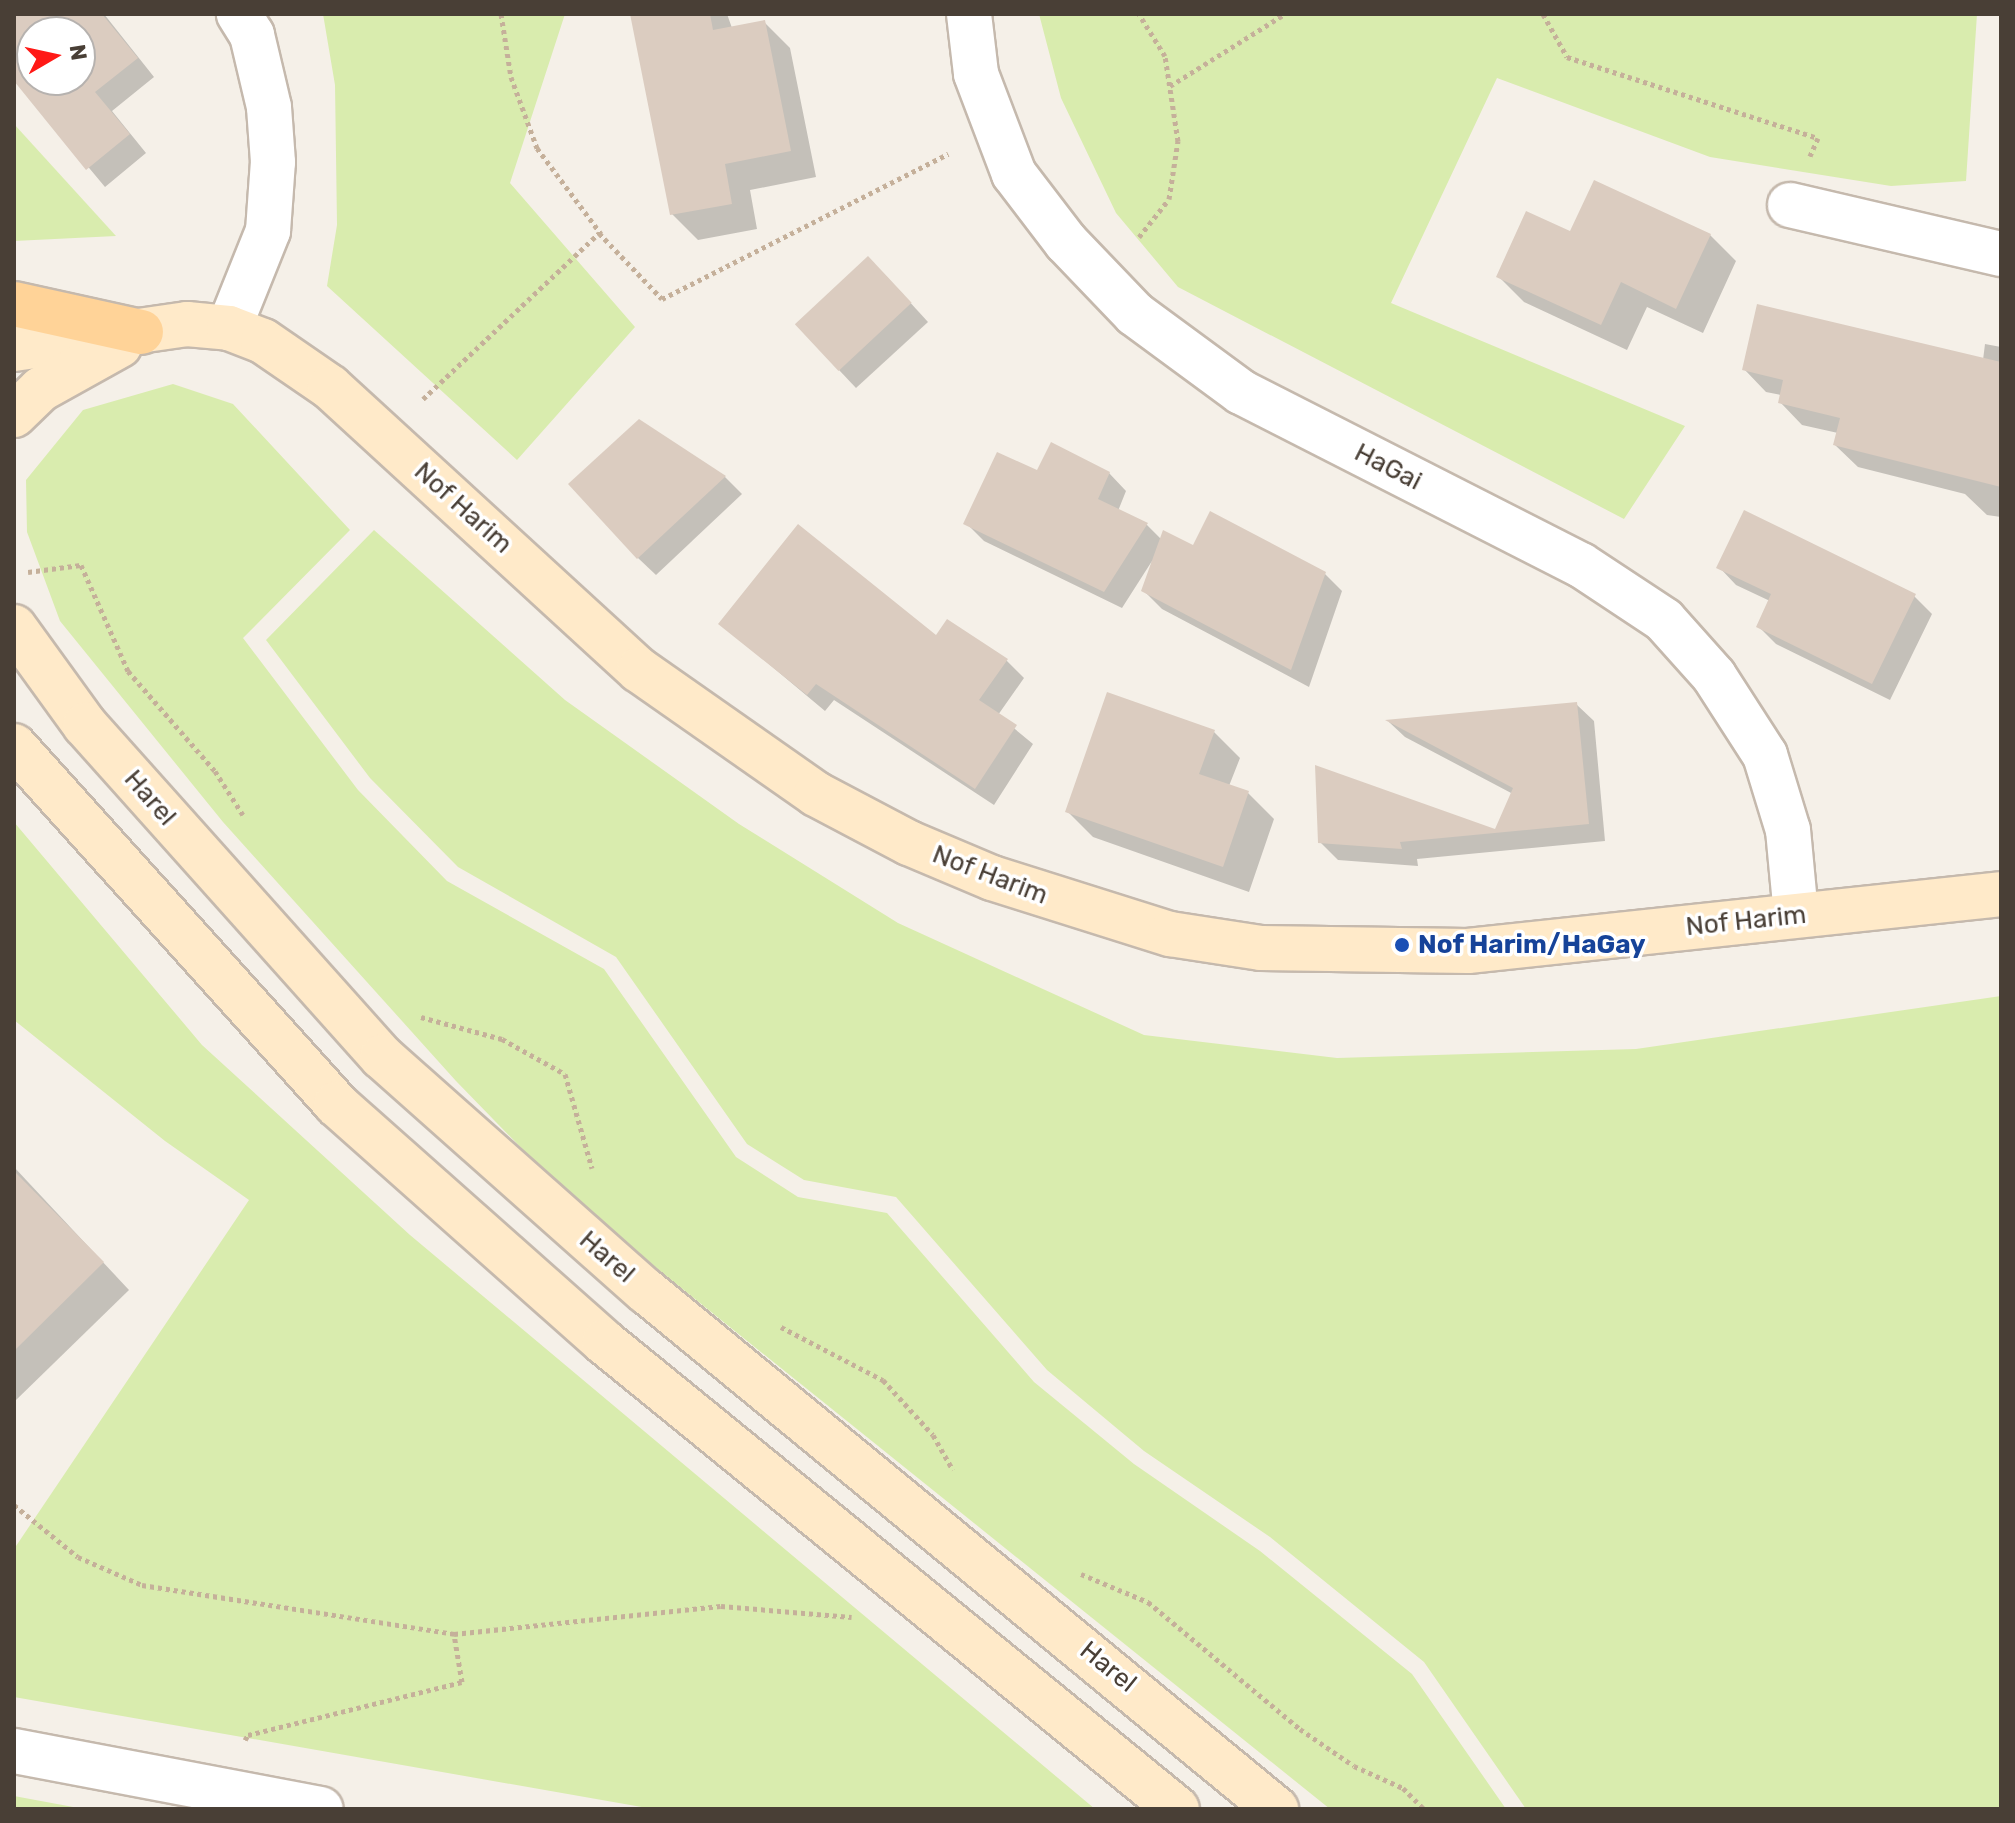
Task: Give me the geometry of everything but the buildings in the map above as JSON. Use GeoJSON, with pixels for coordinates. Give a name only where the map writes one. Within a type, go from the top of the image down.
{"type":"FeatureCollection","features":[{"type":"Feature","properties":{"kind":"main road"},"geometry":{"type":"LineString","coordinates":[[14,304],[146,331]]}},
{"type":"Feature","properties":{"kind":"main road","name":"Nof Harim"},"geometry":{"type":"LineString","coordinates":[[14,349],[187,324],[229,328],[296,359],[639,670],[724,733],[816,794],[909,843],[1065,904],[1170,934],[1261,948],[1436,951],[2001,894]]}},
{"type":"Feature","properties":{"kind":"main road","name":"Nof Harim"},"geometry":{"type":"LineString","coordinates":[[14,415],[80,364],[146,331]]}},
{"type":"Feature","properties":{"kind":"main road","name":"Harel"},"geometry":{"type":"LineString","coordinates":[[14,627],[85,725],[329,1001],[435,1106],[646,1291],[1276,1809]]}},
{"type":"Feature","properties":{"kind":"main road"},"geometry":{"type":"LineString","coordinates":[[14,746],[336,1104],[604,1342],[1177,1809]]}},
{"type":"Feature","properties":{"kind":"street"},"geometry":{"type":"LineString","coordinates":[[229,328],[268,231],[273,162],[266,93],[252,35],[239,14]]}},
{"type":"Feature","properties":{"kind":"street","name":"HaGai"},"geometry":{"type":"LineString","coordinates":[[969,14],[976,74],[1014,174],[1135,314],[1241,392],[1581,565],[1664,620],[1714,676],[1765,755],[1788,830],[1796,915]]}},
{"type":"Feature","properties":{"kind":"street"},"geometry":{"type":"LineString","coordinates":[[1790,205],[2001,254]]}},
{"type":"Feature","properties":{"kind":"street"},"geometry":{"type":"LineString","coordinates":[[14,1751],[321,1809]]}},
{"type":"Feature","properties":{"kind":"path"},"geometry":{"type":"LineString","coordinates":[[501,14],[511,77],[537,148],[605,239]]}},
{"type":"Feature","properties":{"kind":"path"},"geometry":{"type":"LineString","coordinates":[[1104,281],[1169,199],[1178,141],[1165,56],[1139,14]]}},
{"type":"Feature","properties":{"kind":"path"},"geometry":{"type":"LineString","coordinates":[[1170,86],[1285,14]]}},
{"type":"Feature","properties":{"kind":"path"},"geometry":{"type":"LineString","coordinates":[[1543,14],[1567,57],[1818,138],[1790,205]]}},
{"type":"Feature","properties":{"kind":"path"},"geometry":{"type":"LineString","coordinates":[[384,436],[599,233],[662,299],[997,129]]}},
{"type":"Feature","properties":{"kind":"path"},"geometry":{"type":"LineString","coordinates":[[14,574],[81,565],[128,671],[215,771],[248,823]]}},
{"type":"Feature","properties":{"kind":"path"},"geometry":{"type":"LineString","coordinates":[[329,1001],[424,1017],[502,1039],[565,1074],[595,1176]]}},
{"type":"Feature","properties":{"kind":"path"},"geometry":{"type":"LineString","coordinates":[[777,1324],[883,1380],[933,1435],[956,1477]]}},
{"type":"Feature","properties":{"kind":"path"},"geometry":{"type":"LineString","coordinates":[[14,1505],[78,1557],[142,1585],[454,1634],[721,1606],[865,1618],[914,1595]]}},
{"type":"Feature","properties":{"kind":"path"},"geometry":{"type":"LineString","coordinates":[[1070,1569],[1148,1602],[1300,1729],[1354,1766],[1403,1788],[1424,1809]]}},
{"type":"Feature","properties":{"kind":"path"},"geometry":{"type":"LineString","coordinates":[[217,1790],[248,1735],[462,1682],[454,1634]]}},
{"type":"Feature","properties":{"kind":"green space"},"geometry":{"type":"Polygon","coordinates":[[[323,14],[565,14],[510,183],[635,327],[517,460],[327,286],[337,225],[335,85],[323,14]]]}},
{"type":"Feature","properties":{"kind":"green space"},"geometry":{"type":"Polygon","coordinates":[[[1039,14],[1977,14],[1966,181],[1891,186],[1710,157],[1497,78],[1391,303],[1685,426],[1624,519],[1178,287],[1116,213],[1061,98],[1039,14]]]}},
{"type":"Feature","properties":{"kind":"green space"},"geometry":{"type":"Polygon","coordinates":[[[14,124],[116,236],[14,241],[14,124]]]}},
{"type":"Feature","properties":{"kind":"green space"},"geometry":{"type":"Polygon","coordinates":[[[173,384],[233,404],[350,530],[243,638],[358,790],[447,881],[604,969],[736,1157],[798,1197],[887,1213],[1034,1382],[1134,1464],[1260,1551],[1412,1674],[1506,1809],[1330,1809],[573,1201],[456,1081],[223,822],[60,621],[27,532],[26,480],[83,410],[173,384]]]}},
{"type":"Feature","properties":{"kind":"green space"},"geometry":{"type":"Polygon","coordinates":[[[374,530],[565,700],[739,824],[898,923],[1144,1035],[1337,1058],[1636,1049],[2001,996],[2001,1809],[1526,1809],[1424,1662],[1270,1537],[1144,1451],[1047,1370],[896,1197],[804,1180],[747,1144],[616,957],[458,867],[370,778],[266,640],[374,530]]]}},
{"type":"Feature","properties":{"kind":"green space"},"geometry":{"type":"Polygon","coordinates":[[[14,822],[202,1045],[410,1235],[1095,1809],[653,1809],[14,1697],[14,1549],[249,1200],[165,1141],[14,1020],[14,822]]]}},
{"type":"Feature","properties":{"kind":"green space"},"geometry":{"type":"Polygon","coordinates":[[[14,1796],[84,1809],[14,1809],[14,1796]]]}},
{"type":"Feature","properties":{"kind":"place","name":"Nof Harim/HaGay"},"geometry":{"type":"Point","coordinates":[1402,945]}}]}
